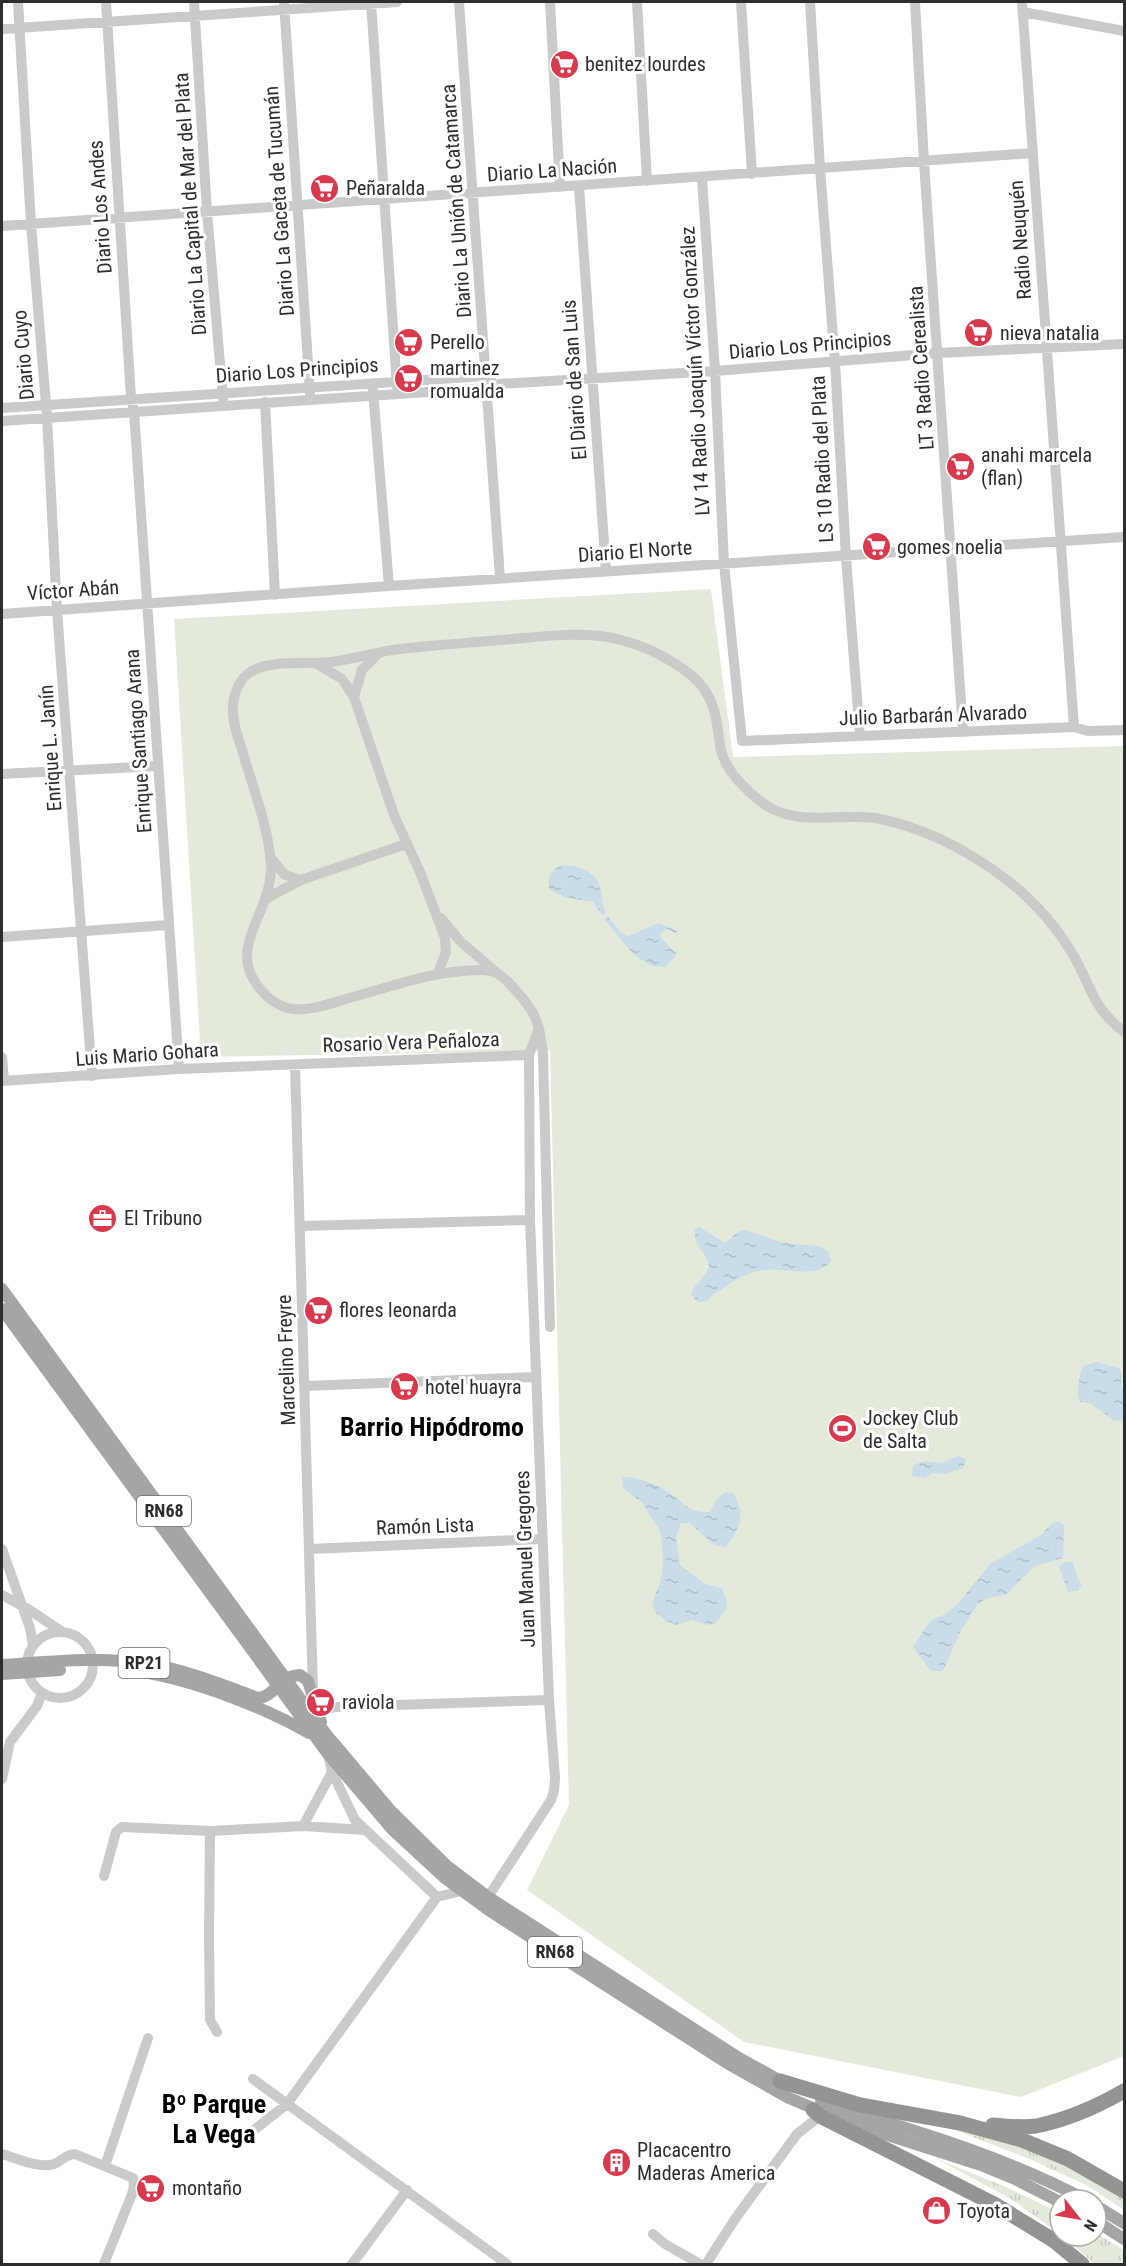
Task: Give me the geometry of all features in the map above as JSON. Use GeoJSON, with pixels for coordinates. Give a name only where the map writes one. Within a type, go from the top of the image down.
{"type":"FeatureCollection","features":[{"type":"Feature","properties":{"kind":"highway","name":"RN68"},"geometry":{"type":"LineString","coordinates":[[780,2081],[860,2105],[960,2123],[1000,2134],[1045,2149],[1125,2191]]}},
{"type":"Feature","properties":{"kind":"highway"},"geometry":{"type":"LineString","coordinates":[[960,2123],[1016,2127],[1037,2126],[1086,2110],[1125,2091]]}},
{"type":"Feature","properties":{"kind":"highway","name":"RN68"},"geometry":{"type":"LineString","coordinates":[[817,2113],[994,2204],[1053,2240],[1082,2265]]}},
{"type":"Feature","properties":{"kind":"main road","name":"RN68"},"geometry":{"type":"LineString","coordinates":[[2,1288],[284,1680],[319,1734],[328,1754],[392,1829],[461,1891],[728,2063],[817,2113],[981,2165],[1048,2196]]}},
{"type":"Feature","properties":{"kind":"main road","name":"RN68"},"geometry":{"type":"LineString","coordinates":[[2,1309],[284,1680]]}},
{"type":"Feature","properties":{"kind":"main road","name":"RP21"},"geometry":{"type":"LineString","coordinates":[[2,1665],[27,1668],[94,1665],[115,1661],[160,1666],[258,1698],[264,1698],[284,1680]]}},
{"type":"Feature","properties":{"kind":"main road","name":"RP21"},"geometry":{"type":"LineString","coordinates":[[94,1665],[160,1675],[253,1706],[319,1734]]}},
{"type":"Feature","properties":{"kind":"main road","name":"RP21"},"geometry":{"type":"LineString","coordinates":[[2,1674],[27,1668]]}},
{"type":"Feature","properties":{"kind":"main road"},"geometry":{"type":"LineString","coordinates":[[289,1721],[272,1703],[272,1698],[284,1680],[300,1675],[314,1695],[319,1734]]}},
{"type":"Feature","properties":{"kind":"main road","name":"RN68"},"geometry":{"type":"LineString","coordinates":[[319,1734],[413,1834],[447,1866],[488,1897],[739,2058],[780,2081],[846,2110],[1015,2166],[1061,2188]]}},
{"type":"Feature","properties":{"kind":"main road"},"geometry":{"type":"LineString","coordinates":[[1108,2213],[1125,2223]]}},
{"type":"Feature","properties":{"kind":"main road"},"geometry":{"type":"LineString","coordinates":[[1108,2228],[1125,2239]]}},
{"type":"Feature","properties":{"kind":"street","name":"Diario Cuyo"},"geometry":{"type":"LineString","coordinates":[[18,2],[31,224],[47,417]]}},
{"type":"Feature","properties":{"kind":"street","name":"Diario Los Andes"},"geometry":{"type":"LineString","coordinates":[[106,2],[131,398],[134,411]]}},
{"type":"Feature","properties":{"kind":"street","name":"Diario La Capital de Mar del Plata"},"geometry":{"type":"LineString","coordinates":[[194,2],[207,212],[224,405]]}},
{"type":"Feature","properties":{"kind":"street"},"geometry":{"type":"LineString","coordinates":[[371,2],[398,393]]}},
{"type":"Feature","properties":{"kind":"street"},"geometry":{"type":"LineString","coordinates":[[2,29],[195,15],[285,5],[397,2]]}},
{"type":"Feature","properties":{"kind":"street","name":"Diario La Unión de Catamarca"},"geometry":{"type":"LineString","coordinates":[[459,2],[500,578]]}},
{"type":"Feature","properties":{"kind":"street"},"geometry":{"type":"LineString","coordinates":[[550,2],[560,187]]}},
{"type":"Feature","properties":{"kind":"street"},"geometry":{"type":"LineString","coordinates":[[637,2],[647,181]]}},
{"type":"Feature","properties":{"kind":"street"},"geometry":{"type":"LineString","coordinates":[[741,2],[752,174]]}},
{"type":"Feature","properties":{"kind":"street","name":"LS 10 Radio del Plata"},"geometry":{"type":"LineString","coordinates":[[810,2],[846,557],[860,736]]}},
{"type":"Feature","properties":{"kind":"street","name":"LT 3 Radio Cerealista"},"geometry":{"type":"LineString","coordinates":[[915,2],[963,732]]}},
{"type":"Feature","properties":{"kind":"street","name":"Diario La Gaceta de Tucumán"},"geometry":{"type":"LineString","coordinates":[[285,5],[296,205],[310,393]]}},
{"type":"Feature","properties":{"kind":"street"},"geometry":{"type":"LineString","coordinates":[[1022,7],[1125,31]]}},
{"type":"Feature","properties":{"kind":"street","name":"Radio Neuquén"},"geometry":{"type":"LineString","coordinates":[[1022,7],[1074,727]]}},
{"type":"Feature","properties":{"kind":"street","name":"Diario La Nación"},"geometry":{"type":"LineString","coordinates":[[2,226],[1033,153]]}},
{"type":"Feature","properties":{"kind":"street","name":"LV 14 Radio Joaquín Víctor González"},"geometry":{"type":"LineString","coordinates":[[702,178],[715,371],[724,564],[742,741]]}},
{"type":"Feature","properties":{"kind":"street","name":"El Diario de San Luis"},"geometry":{"type":"LineString","coordinates":[[579,186],[606,571]]}},
{"type":"Feature","properties":{"kind":"street","name":"Diario Los Principios"},"geometry":{"type":"LineString","coordinates":[[373,389],[396,381],[499,384],[715,371],[938,353],[1125,344]]}},
{"type":"Feature","properties":{"kind":"street","name":"Diario Los Principios"},"geometry":{"type":"LineString","coordinates":[[2,408],[222,393],[310,393],[373,389],[398,393],[487,382]]}},
{"type":"Feature","properties":{"kind":"street"},"geometry":{"type":"LineString","coordinates":[[373,389],[389,585]]}},
{"type":"Feature","properties":{"kind":"street","name":"Diario Los Principios"},"geometry":{"type":"LineString","coordinates":[[2,421],[266,402],[310,393]]}},
{"type":"Feature","properties":{"kind":"street"},"geometry":{"type":"LineString","coordinates":[[266,402],[275,595]]}},
{"type":"Feature","properties":{"kind":"street","name":"Enrique Santiago Arana"},"geometry":{"type":"LineString","coordinates":[[134,411],[179,1069]]}},
{"type":"Feature","properties":{"kind":"street","name":"Enrique L. Janín"},"geometry":{"type":"LineString","coordinates":[[47,417],[57,610],[71,770],[80,933],[92,1076]]}},
{"type":"Feature","properties":{"kind":"street","name":"Diario El Norte"},"geometry":{"type":"LineString","coordinates":[[148,603],[1125,537]]}},
{"type":"Feature","properties":{"kind":"street","name":"Víctor Abán"},"geometry":{"type":"LineString","coordinates":[[2,614],[148,603]]}},
{"type":"Feature","properties":{"kind":"street"},"geometry":{"type":"LineString","coordinates":[[496,972],[473,970],[438,973],[316,1007],[294,1009],[277,1004],[267,997],[255,981],[247,964],[249,940],[265,899],[271,872],[261,815],[234,722],[233,700],[243,678],[266,666],[317,664],[394,650],[581,634],[620,638],[650,649],[683,668],[702,684],[715,713],[726,762],[756,798],[776,812],[790,816],[873,818],[901,825],[962,849],[1003,875],[1026,894],[1061,936],[1072,953],[1101,1012],[1125,1032]]}},
{"type":"Feature","properties":{"kind":"street"},"geometry":{"type":"LineString","coordinates":[[354,697],[362,670],[378,654]]}},
{"type":"Feature","properties":{"kind":"street"},"geometry":{"type":"LineString","coordinates":[[317,664],[342,679],[354,697],[406,844],[420,872],[446,946],[438,973]]}},
{"type":"Feature","properties":{"kind":"street","name":"Julio Barbarán Alvarado"},"geometry":{"type":"LineString","coordinates":[[742,741],[1074,727],[1088,731],[1125,730]]}},
{"type":"Feature","properties":{"kind":"street"},"geometry":{"type":"LineString","coordinates":[[2,774],[157,766]]}},
{"type":"Feature","properties":{"kind":"street"},"geometry":{"type":"LineString","coordinates":[[265,899],[301,880],[406,844]]}},
{"type":"Feature","properties":{"kind":"street"},"geometry":{"type":"LineString","coordinates":[[270,857],[285,875],[301,880]]}},
{"type":"Feature","properties":{"kind":"street"},"geometry":{"type":"LineString","coordinates":[[435,911],[461,942],[496,972],[533,1010],[540,1025],[543,1054],[550,1327]]}},
{"type":"Feature","properties":{"kind":"street"},"geometry":{"type":"LineString","coordinates":[[2,938],[168,925]]}},
{"type":"Feature","properties":{"kind":"street","name":"Juan Manuel Gregores"},"geometry":{"type":"LineString","coordinates":[[488,1897],[551,1800],[555,1779],[549,1700],[530,1220],[529,1056],[540,1025]]}},
{"type":"Feature","properties":{"kind":"street","name":"Rosario Vera Peñaloza"},"geometry":{"type":"LineString","coordinates":[[295,1065],[529,1056]]}},
{"type":"Feature","properties":{"kind":"street"},"geometry":{"type":"LineString","coordinates":[[2,1057],[2,1081]]}},
{"type":"Feature","properties":{"kind":"street","name":"Luis Mario Gohara"},"geometry":{"type":"LineString","coordinates":[[2,1081],[179,1069],[295,1065]]}},
{"type":"Feature","properties":{"kind":"street","name":"Marcelino Freyre"},"geometry":{"type":"LineString","coordinates":[[295,1065],[314,1695]]}},
{"type":"Feature","properties":{"kind":"street"},"geometry":{"type":"LineString","coordinates":[[300,1226],[530,1220]]}},
{"type":"Feature","properties":{"kind":"street"},"geometry":{"type":"LineString","coordinates":[[305,1386],[535,1377]]}},
{"type":"Feature","properties":{"kind":"street","name":"Ramón Lista"},"geometry":{"type":"LineString","coordinates":[[310,1549],[542,1539]]}},
{"type":"Feature","properties":{"kind":"street"},"geometry":{"type":"LineString","coordinates":[[2,1549],[23,1607],[30,1628],[33,1646],[27,1668],[36,1688],[53,1697],[64,1698],[84,1689],[94,1665],[87,1643],[71,1633],[61,1631],[23,1607],[2,1596]]}},
{"type":"Feature","properties":{"kind":"street"},"geometry":{"type":"LineString","coordinates":[[33,1646],[40,1638],[61,1631]]}},
{"type":"Feature","properties":{"kind":"street"},"geometry":{"type":"LineString","coordinates":[[284,1680],[302,1669],[312,1654]]}},
{"type":"Feature","properties":{"kind":"street"},"geometry":{"type":"LineString","coordinates":[[2,1779],[7,1752],[6,1741],[37,1706],[42,1693]]}},
{"type":"Feature","properties":{"kind":"street"},"geometry":{"type":"LineString","coordinates":[[317,1711],[335,1707],[549,1700]]}},
{"type":"Feature","properties":{"kind":"street"},"geometry":{"type":"LineString","coordinates":[[328,1754],[332,1772],[355,1820],[437,1897]]}},
{"type":"Feature","properties":{"kind":"street"},"geometry":{"type":"LineString","coordinates":[[303,1826],[332,1772]]}},
{"type":"Feature","properties":{"kind":"street"},"geometry":{"type":"LineString","coordinates":[[104,1876],[116,1832],[122,1827],[210,1831],[303,1826],[364,1830]]}},
{"type":"Feature","properties":{"kind":"street"},"geometry":{"type":"LineString","coordinates":[[210,1831],[208,1936],[210,2020],[217,2032]]}},
{"type":"Feature","properties":{"kind":"street"},"geometry":{"type":"LineString","coordinates":[[254,2130],[287,2104],[437,1897],[461,1891]]}},
{"type":"Feature","properties":{"kind":"street"},"geometry":{"type":"LineString","coordinates":[[105,2166],[148,2038]]}},
{"type":"Feature","properties":{"kind":"street"},"geometry":{"type":"LineString","coordinates":[[253,2079],[507,2265]]}},
{"type":"Feature","properties":{"kind":"street"},"geometry":{"type":"LineString","coordinates":[[706,2265],[735,2219],[791,2142],[817,2113]]}},
{"type":"Feature","properties":{"kind":"street"},"geometry":{"type":"LineString","coordinates":[[2,2154],[50,2165],[69,2154],[75,2154],[133,2178],[134,2186],[104,2265]]}},
{"type":"Feature","properties":{"kind":"street"},"geometry":{"type":"LineString","coordinates":[[352,2265],[407,2190]]}},
{"type":"Feature","properties":{"kind":"street"},"geometry":{"type":"LineString","coordinates":[[652,2234],[700,2265]]}},
{"type":"Feature","properties":{"kind":"green space","name":"Jockey Club de Salta"},"geometry":{"type":"Polygon","coordinates":[[[711,589],[733,757],[1124,746],[1124,2056],[1021,2097],[744,2042],[527,1890],[569,1805],[550,1051],[201,1057],[174,619],[711,589]]]}},
{"type":"Feature","properties":{"kind":"green space"},"geometry":{"type":"Polygon","coordinates":[[[942,2125],[973,2131],[1047,2155],[1106,2188],[1091,2188],[1032,2160],[942,2125]]]}},
{"type":"Feature","properties":{"kind":"green space"},"geometry":{"type":"Polygon","coordinates":[[[935,2158],[1048,2207],[1048,2225],[1011,2199],[935,2158]]]}},
{"type":"Feature","properties":{"kind":"green space"},"geometry":{"type":"Polygon","coordinates":[[[1108,2189],[1124,2198],[1124,2210],[1108,2199],[1108,2189]]]}},
{"type":"Feature","properties":{"kind":"green space"},"geometry":{"type":"Polygon","coordinates":[[[1108,2240],[1124,2250],[1124,2264],[1094,2264],[1077,2248],[1108,2248],[1108,2240]]]}},
{"type":"Feature","properties":{"kind":"water"},"geometry":{"type":"Polygon","coordinates":[[[561,865],[578,867],[597,879],[606,913],[602,915],[593,902],[564,897],[549,889],[550,875],[561,865]]]}},
{"type":"Feature","properties":{"kind":"water"},"geometry":{"type":"Polygon","coordinates":[[[608,916],[621,933],[628,936],[659,923],[677,931],[677,934],[667,929],[660,933],[660,937],[677,954],[665,967],[652,966],[634,955],[604,919],[608,916]]]}},
{"type":"Feature","properties":{"kind":"water"},"geometry":{"type":"Polygon","coordinates":[[[699,1227],[725,1243],[739,1231],[745,1230],[784,1243],[819,1246],[828,1251],[831,1261],[825,1267],[817,1270],[753,1272],[714,1294],[708,1301],[697,1302],[691,1294],[709,1265],[697,1244],[695,1229],[699,1227]]]}},
{"type":"Feature","properties":{"kind":"water"},"geometry":{"type":"Polygon","coordinates":[[[1096,1362],[1119,1368],[1124,1391],[1124,1420],[1114,1421],[1090,1403],[1080,1402],[1078,1389],[1083,1366],[1096,1362]]]}},
{"type":"Feature","properties":{"kind":"water"},"geometry":{"type":"Polygon","coordinates":[[[958,1456],[966,1460],[963,1468],[945,1474],[933,1473],[925,1478],[912,1476],[913,1466],[920,1462],[942,1463],[958,1456]]]}},
{"type":"Feature","properties":{"kind":"water"},"geometry":{"type":"Polygon","coordinates":[[[622,1476],[658,1486],[687,1506],[703,1512],[710,1512],[717,1499],[726,1492],[734,1494],[740,1509],[740,1522],[725,1548],[713,1544],[689,1523],[681,1523],[676,1537],[680,1565],[705,1584],[722,1588],[727,1601],[726,1609],[716,1623],[708,1625],[692,1620],[677,1625],[666,1621],[656,1613],[652,1603],[661,1580],[663,1558],[660,1531],[642,1503],[623,1488],[622,1476]]]}},
{"type":"Feature","properties":{"kind":"water"},"geometry":{"type":"Polygon","coordinates":[[[1059,1521],[1064,1525],[1063,1558],[1035,1566],[1005,1595],[987,1598],[977,1605],[961,1630],[944,1669],[931,1671],[913,1647],[930,1621],[957,1605],[990,1564],[1041,1535],[1051,1524],[1059,1521]]]}},
{"type":"Feature","properties":{"kind":"water"},"geometry":{"type":"Polygon","coordinates":[[[1066,1562],[1073,1562],[1078,1580],[1082,1585],[1078,1590],[1068,1592],[1059,1566],[1066,1562]]]}},
{"type":"Feature","properties":{"kind":"place","name":"benitez lourdes"},"geometry":{"type":"Point","coordinates":[564,64]}},
{"type":"Feature","properties":{"kind":"place","name":"Peñaralda"},"geometry":{"type":"Point","coordinates":[325,188]}},
{"type":"Feature","properties":{"kind":"place","name":"nieva natalia"},"geometry":{"type":"Point","coordinates":[979,333]}},
{"type":"Feature","properties":{"kind":"place","name":"Perello"},"geometry":{"type":"Point","coordinates":[409,342]}},
{"type":"Feature","properties":{"kind":"place","name":"martinez romualda"},"geometry":{"type":"Point","coordinates":[409,379]}},
{"type":"Feature","properties":{"kind":"place","name":"anahi marcela (flan)"},"geometry":{"type":"Point","coordinates":[960,467]}},
{"type":"Feature","properties":{"kind":"place","name":"gomes noelia"},"geometry":{"type":"Point","coordinates":[876,547]}},
{"type":"Feature","properties":{"kind":"place","name":"El Tribuno"},"geometry":{"type":"Point","coordinates":[103,1218]}},
{"type":"Feature","properties":{"kind":"place","name":"flores leonarda"},"geometry":{"type":"Point","coordinates":[318,1310]}},
{"type":"Feature","properties":{"kind":"place","name":"hotel huayra"},"geometry":{"type":"Point","coordinates":[404,1387]}},
{"type":"Feature","properties":{"kind":"place","name":"Jockey Club de Salta"},"geometry":{"type":"Point","coordinates":[842,1429]}},
{"type":"Feature","properties":{"kind":"place","name":"raviola"},"geometry":{"type":"Point","coordinates":[321,1702]}},
{"type":"Feature","properties":{"kind":"place","name":"Placacentro Maderas America"},"geometry":{"type":"Point","coordinates":[616,2162]}},
{"type":"Feature","properties":{"kind":"place","name":"montaño"},"geometry":{"type":"Point","coordinates":[151,2188]}},
{"type":"Feature","properties":{"kind":"place","name":"Toyota"},"geometry":{"type":"Point","coordinates":[936,2211]}},
{"type":"Feature","properties":{"kind":"district","name":"Barrio Hipódromo"},"geometry":{"type":"Point","coordinates":[432,1427]}},
{"type":"Feature","properties":{"kind":"district","name":"Bº Parque La Vega"},"geometry":{"type":"Point","coordinates":[214,2119]}}]}
